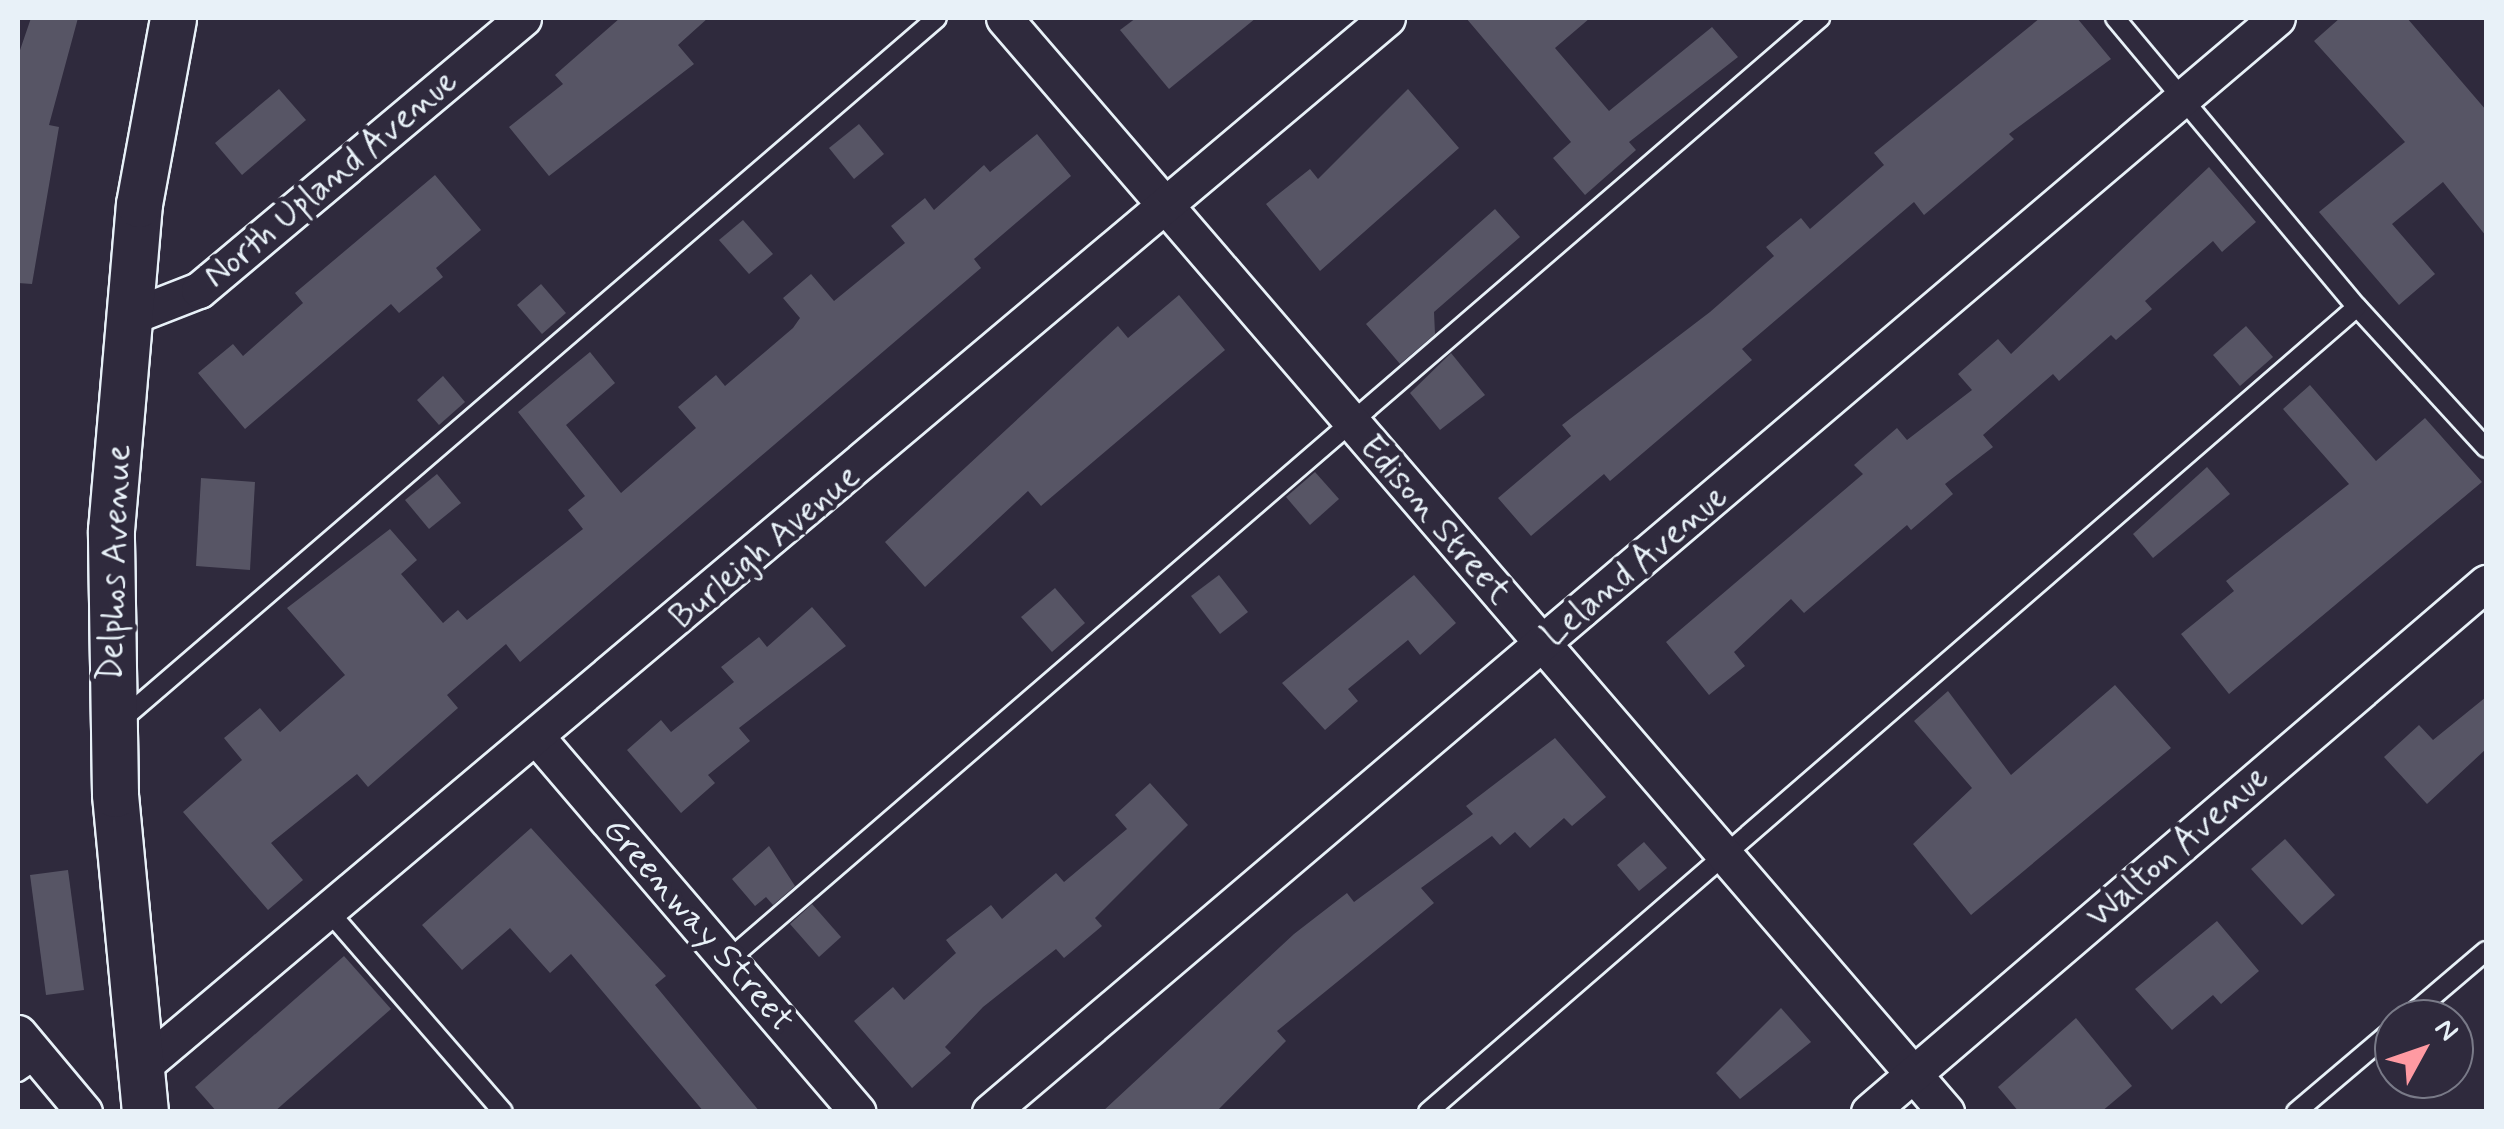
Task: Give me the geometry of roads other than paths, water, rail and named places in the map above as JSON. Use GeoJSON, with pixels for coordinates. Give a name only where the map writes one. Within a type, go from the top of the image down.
{"type":"FeatureCollection","features":[{"type":"Feature","properties":{"kind":"street","name":"Delphos Avenue"},"geometry":{"type":"LineString","coordinates":[[142,1091],[113,727],[111,530],[127,318],[172,18]]}},
{"type":"Feature","properties":{"kind":"street","name":"North Upland Avenue"},"geometry":{"type":"LineString","coordinates":[[127,318],[199,290],[522,18]]}},
{"type":"Feature","properties":{"kind":"street","name":"Edison Street"},"geometry":{"type":"LineString","coordinates":[[1004,18],[1946,1112]]}},
{"type":"Feature","properties":{"kind":"street","name":"Burleigh Avenue"},"geometry":{"type":"LineString","coordinates":[[142,1091],[331,914],[1387,18]]}},
{"type":"Feature","properties":{"kind":"street","name":"Leland Avenue"},"geometry":{"type":"LineString","coordinates":[[990,1112],[2277,18]]}},
{"type":"Feature","properties":{"kind":"street","name":"Walton Avenue"},"geometry":{"type":"LineString","coordinates":[[1869,1112],[2486,582]]}},
{"type":"Feature","properties":{"kind":"street","name":"Greenway Street"},"geometry":{"type":"LineString","coordinates":[[538,738],[858,1112]]}},
{"type":"Feature","properties":{"kind":"street"},"geometry":{"type":"LineString","coordinates":[[25,1054],[84,1112]]}},
{"type":"Feature","properties":{"kind":"lane"},"geometry":{"type":"LineString","coordinates":[[113,727],[937,18]]}},
{"type":"Feature","properties":{"kind":"lane"},"geometry":{"type":"LineString","coordinates":[[728,962],[1349,419],[1820,18]]}},
{"type":"Feature","properties":{"kind":"lane"},"geometry":{"type":"LineString","coordinates":[[2115,18],[2357,307],[2486,448]]}},
{"type":"Feature","properties":{"kind":"lane"},"geometry":{"type":"LineString","coordinates":[[1428,1112],[2357,307]]}},
{"type":"Feature","properties":{"kind":"lane"},"geometry":{"type":"LineString","coordinates":[[331,914],[503,1112]]}},
{"type":"Feature","properties":{"kind":"lane"},"geometry":{"type":"LineString","coordinates":[[2430,999],[2486,951]]}},
{"type":"Feature","properties":{"kind":"lane"},"geometry":{"type":"LineString","coordinates":[[2296,1112],[2374,1046]]}}]}
